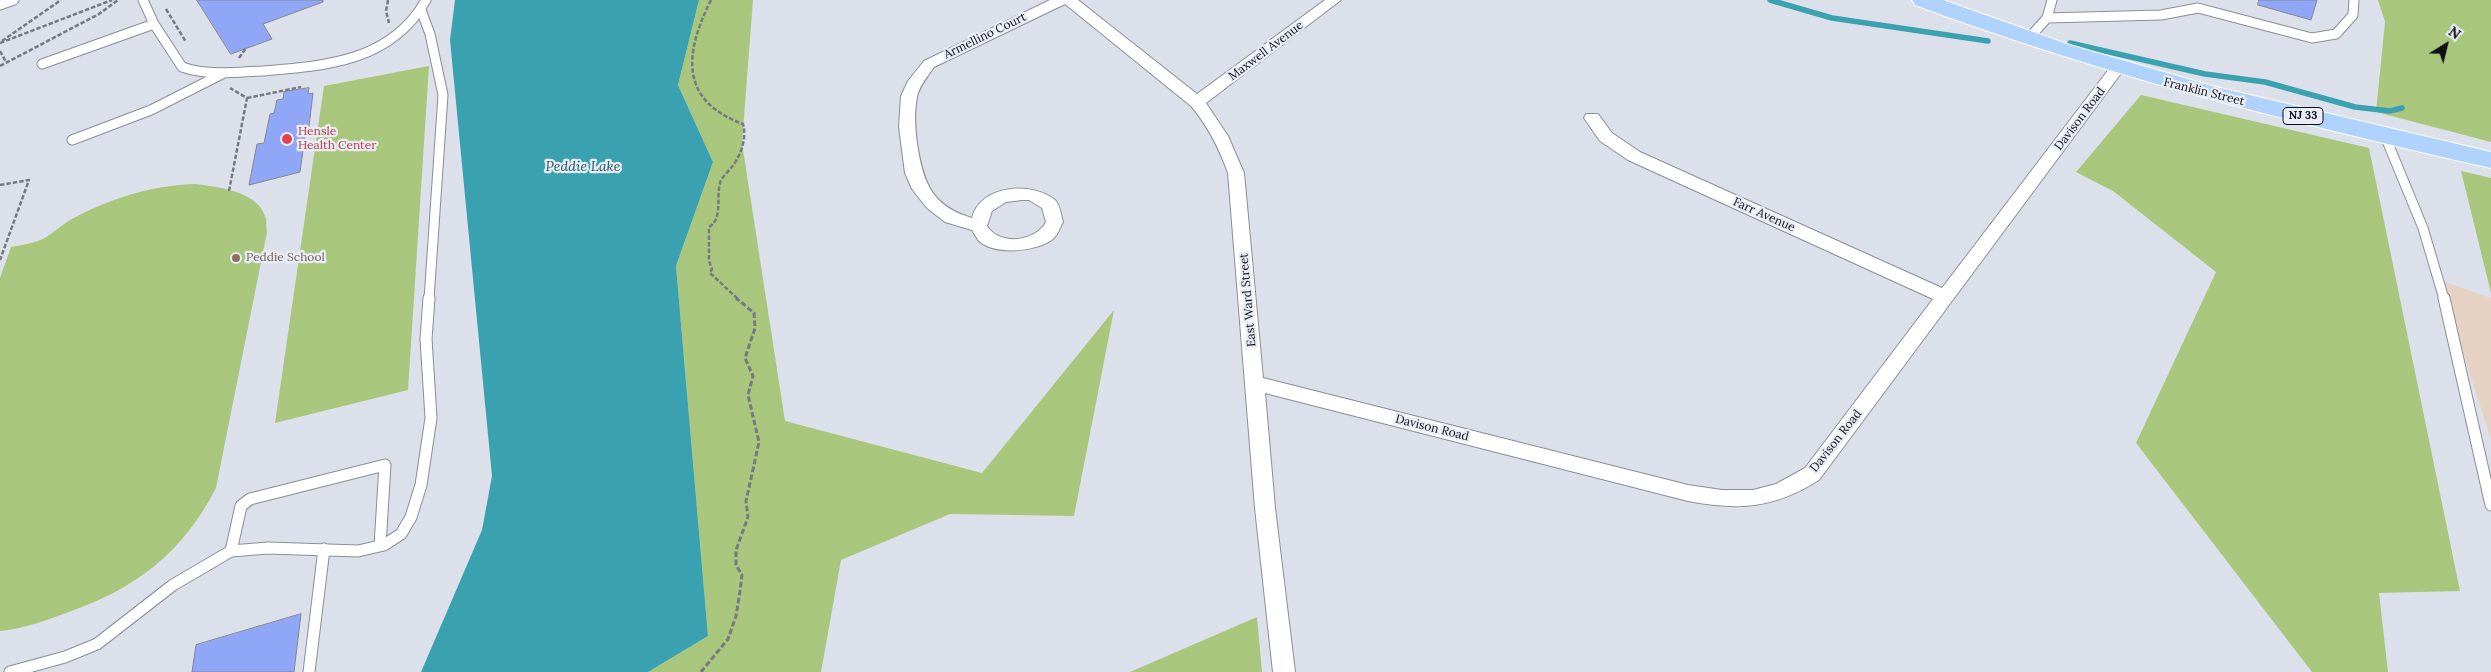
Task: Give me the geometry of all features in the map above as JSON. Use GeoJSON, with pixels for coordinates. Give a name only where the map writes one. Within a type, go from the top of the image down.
{"type":"FeatureCollection","features":[{"type":"Feature","properties":{"kind":"main road","name":"Franklin Street"},"geometry":{"type":"LineString","coordinates":[[1923,0],[2028,39],[2117,68],[2218,96],[2491,160]]}},
{"type":"Feature","properties":{"kind":"street","name":"Armellino Court"},"geometry":{"type":"LineString","coordinates":[[978,226],[951,218],[933,204],[920,188],[913,172],[907,127],[909,96],[929,64],[948,53],[1062,0]]}},
{"type":"Feature","properties":{"kind":"street","name":"East Ward Street"},"geometry":{"type":"LineString","coordinates":[[1069,0],[1197,102],[1213,121],[1226,143],[1236,174],[1265,508],[1284,672]]}},
{"type":"Feature","properties":{"kind":"street","name":"Maxwell Avenue"},"geometry":{"type":"LineString","coordinates":[[1197,102],[1334,0]]}},
{"type":"Feature","properties":{"kind":"street","name":"Davison Road"},"geometry":{"type":"LineString","coordinates":[[1255,383],[1688,493],[1712,498],[1742,500],[1769,496],[1793,487],[1812,474],[2117,68]]}},
{"type":"Feature","properties":{"kind":"street","name":"Farr Avenue"},"geometry":{"type":"LineString","coordinates":[[1592,118],[1606,137],[1634,156],[1945,297]]}},
{"type":"Feature","properties":{"kind":"lane"},"geometry":{"type":"LineString","coordinates":[[0,4],[14,0]]}},
{"type":"Feature","properties":{"kind":"lane"},"geometry":{"type":"LineString","coordinates":[[142,0],[154,24],[182,67],[222,74],[338,63],[359,55],[395,35],[423,5]]}},
{"type":"Feature","properties":{"kind":"lane"},"geometry":{"type":"LineString","coordinates":[[2028,39],[2047,18],[2052,0]]}},
{"type":"Feature","properties":{"kind":"lane"},"geometry":{"type":"LineString","coordinates":[[2047,18],[2161,15],[2198,8],[2312,38],[2336,34],[2353,15],[2354,0]]}},
{"type":"Feature","properties":{"kind":"lane"},"geometry":{"type":"LineString","coordinates":[[10,672],[65,657],[97,644],[173,585],[231,551],[268,548],[358,551],[380,546],[401,534],[411,517],[420,485],[431,418],[426,339],[443,95],[423,5]]}},
{"type":"Feature","properties":{"kind":"lane"},"geometry":{"type":"LineString","coordinates":[[42,64],[154,24]]}},
{"type":"Feature","properties":{"kind":"lane"},"geometry":{"type":"LineString","coordinates":[[72,140],[151,110],[222,74]]}},
{"type":"Feature","properties":{"kind":"lane"},"geometry":{"type":"LineString","coordinates":[[2385,136],[2422,228],[2440,280],[2486,473],[2491,505]]}},
{"type":"Feature","properties":{"kind":"lane"},"geometry":{"type":"LineString","coordinates":[[231,551],[241,506],[250,499],[385,465],[380,546]]}},
{"type":"Feature","properties":{"kind":"lane"},"geometry":{"type":"LineString","coordinates":[[309,672],[324,549]]}},
{"type":"Feature","properties":{"kind":"path"},"geometry":{"type":"LineString","coordinates":[[0,42],[61,0]]}},
{"type":"Feature","properties":{"kind":"path"},"geometry":{"type":"LineString","coordinates":[[0,42],[112,0]]}},
{"type":"Feature","properties":{"kind":"path"},"geometry":{"type":"LineString","coordinates":[[0,66],[99,14],[118,0]]}},
{"type":"Feature","properties":{"kind":"path"},"geometry":{"type":"LineString","coordinates":[[388,0],[386,19],[395,35]]}},
{"type":"Feature","properties":{"kind":"path"},"geometry":{"type":"LineString","coordinates":[[701,672],[704,665],[728,640],[742,575],[736,565],[736,550],[748,518],[746,502],[759,442],[748,395],[753,376],[745,358],[755,328],[754,313],[712,277],[710,273],[712,269],[708,261],[709,227],[714,224],[718,216],[720,182],[735,163],[746,135],[744,124],[732,121],[712,109],[699,92],[693,79],[694,37],[711,0]]}},
{"type":"Feature","properties":{"kind":"path"},"geometry":{"type":"LineString","coordinates":[[165,8],[190,48]]}},
{"type":"Feature","properties":{"kind":"path"},"geometry":{"type":"LineString","coordinates":[[235,62],[246,48]]}},
{"type":"Feature","properties":{"kind":"path"},"geometry":{"type":"LineString","coordinates":[[0,51],[6,62]]}},
{"type":"Feature","properties":{"kind":"path"},"geometry":{"type":"LineString","coordinates":[[228,86],[247,98],[301,87]]}},
{"type":"Feature","properties":{"kind":"path"},"geometry":{"type":"LineString","coordinates":[[230,191],[247,98]]}},
{"type":"Feature","properties":{"kind":"path"},"geometry":{"type":"LineString","coordinates":[[0,186],[29,180],[0,260]]}},
{"type":"Feature","properties":{"kind":"shaded area"},"geometry":{"type":"Polygon","coordinates":[[[2440,280],[2491,298],[2491,440],[2440,280]]]}},
{"type":"Feature","properties":{"kind":"green space"},"geometry":{"type":"Polygon","coordinates":[[[699,0],[753,0],[742,143],[785,421],[982,473],[1114,310],[1074,516],[950,514],[841,560],[821,672],[648,672],[708,636],[676,266],[713,162],[678,85],[699,0]]]}},
{"type":"Feature","properties":{"kind":"green space"},"geometry":{"type":"Polygon","coordinates":[[[2378,0],[2491,0],[2491,142],[2376,112],[2385,22],[2378,0]]]}},
{"type":"Feature","properties":{"kind":"green space"},"geometry":{"type":"Polygon","coordinates":[[[429,66],[408,390],[275,423],[324,86],[429,66]]]}},
{"type":"Feature","properties":{"kind":"green space"},"geometry":{"type":"Polygon","coordinates":[[[2141,95],[2369,148],[2460,591],[2379,593],[2388,672],[2312,672],[2136,443],[2216,272],[2113,191],[2076,172],[2141,95]]]}},
{"type":"Feature","properties":{"kind":"green space"},"geometry":{"type":"Polygon","coordinates":[[[2461,171],[2491,178],[2491,293],[2461,171]]]}},
{"type":"Feature","properties":{"kind":"green space"},"geometry":{"type":"Polygon","coordinates":[[[196,184],[225,189],[254,201],[261,208],[265,216],[267,232],[216,488],[188,532],[172,550],[135,580],[114,593],[66,613],[25,627],[0,631],[0,278],[11,247],[42,239],[85,212],[131,194],[163,187],[196,184]]]}},
{"type":"Feature","properties":{"kind":"green space"},"geometry":{"type":"Polygon","coordinates":[[[1257,617],[1262,672],[1130,672],[1257,617]]]}},
{"type":"Feature","properties":{"kind":"water","name":"Peddie Lake"},"geometry":{"type":"Polygon","coordinates":[[[455,0],[699,0],[678,85],[713,162],[676,266],[708,636],[648,672],[421,672],[482,530],[492,476],[450,40],[455,0]]]}},
{"type":"Feature","properties":{"kind":"building"},"geometry":{"type":"Polygon","coordinates":[[[197,0],[323,0],[323,2],[263,24],[272,39],[231,54],[197,0]]]}},
{"type":"Feature","properties":{"kind":"building"},"geometry":{"type":"Polygon","coordinates":[[[2259,0],[2317,0],[2311,20],[2258,5],[2259,0]]]}},
{"type":"Feature","properties":{"kind":"building","name":"Hensle Health Center"},"geometry":{"type":"Polygon","coordinates":[[[309,88],[308,94],[313,93],[308,135],[305,136],[300,172],[249,185],[257,144],[264,143],[270,114],[274,113],[277,100],[283,99],[284,92],[309,88]]]}},
{"type":"Feature","properties":{"kind":"building"},"geometry":{"type":"Polygon","coordinates":[[[301,614],[294,672],[192,672],[196,645],[301,614]]]}},
{"type":"Feature","properties":{"kind":"waterway"},"geometry":{"type":"LineString","coordinates":[[1770,0],[1832,18],[1988,41]]}},
{"type":"Feature","properties":{"kind":"waterway"},"geometry":{"type":"LineString","coordinates":[[2070,43],[2205,74],[2265,82],[2355,107],[2390,111],[2402,108]]}},
{"type":"Feature","properties":{"kind":"place","name":"Hensle Health Center"},"geometry":{"type":"Point","coordinates":[287,139]}},
{"type":"Feature","properties":{"kind":"place","name":"Peddie School"},"geometry":{"type":"Point","coordinates":[236,258]}}]}
